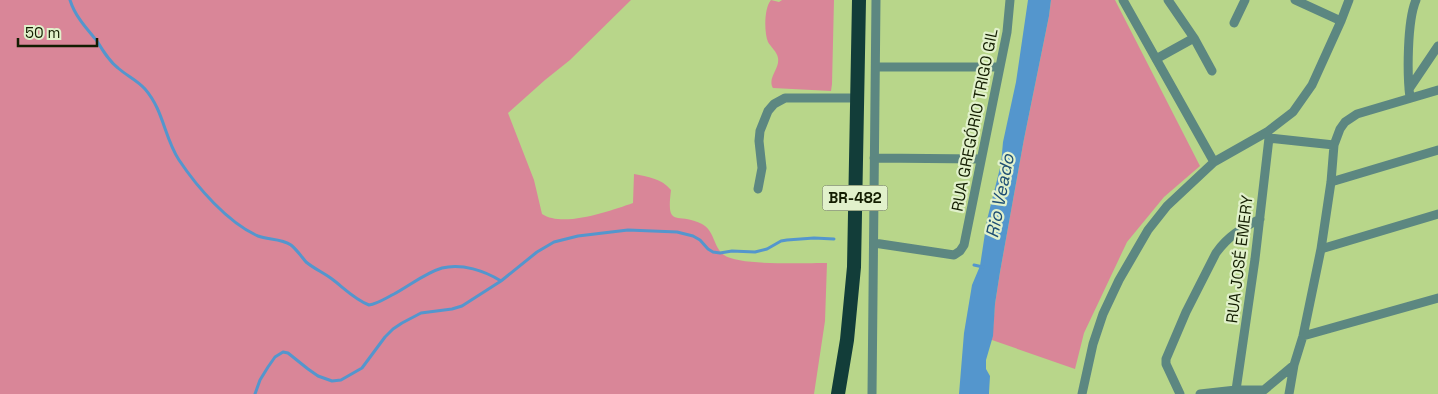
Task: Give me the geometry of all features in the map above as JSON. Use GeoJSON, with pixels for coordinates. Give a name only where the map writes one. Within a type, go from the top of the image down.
{"type":"FeatureCollection","features":[{"type":"Feature","properties":{"kind":"highway","name":"BR-482"},"geometry":{"type":"LineString","coordinates":[[838,394],[847,340],[854,267],[859,0]]}},
{"type":"Feature","properties":{"kind":"street"},"geometry":{"type":"LineString","coordinates":[[872,394],[876,0]]}},
{"type":"Feature","properties":{"kind":"street","name":"RUA GREGÓRIO TRIGO GIL"},"geometry":{"type":"LineString","coordinates":[[874,243],[954,255],[964,245],[1007,32],[1010,0]]}},
{"type":"Feature","properties":{"kind":"street"},"geometry":{"type":"LineString","coordinates":[[1123,0],[1214,162]]}},
{"type":"Feature","properties":{"kind":"street"},"geometry":{"type":"LineString","coordinates":[[1168,0],[1194,38],[1212,71]]}},
{"type":"Feature","properties":{"kind":"street"},"geometry":{"type":"LineString","coordinates":[[1234,23],[1245,0]]}},
{"type":"Feature","properties":{"kind":"street"},"geometry":{"type":"LineString","coordinates":[[1295,0],[1342,21]]}},
{"type":"Feature","properties":{"kind":"street"},"geometry":{"type":"LineString","coordinates":[[1082,394],[1093,344],[1103,314],[1119,280],[1148,230],[1168,206],[1214,162],[1268,135],[1293,112],[1312,85],[1342,21],[1348,0]]}},
{"type":"Feature","properties":{"kind":"street"},"geometry":{"type":"LineString","coordinates":[[1410,93],[1409,46],[1416,0]]}},
{"type":"Feature","properties":{"kind":"street"},"geometry":{"type":"LineString","coordinates":[[1156,59],[1194,38]]}},
{"type":"Feature","properties":{"kind":"street"},"geometry":{"type":"LineString","coordinates":[[1410,93],[1438,46]]}},
{"type":"Feature","properties":{"kind":"street"},"geometry":{"type":"LineString","coordinates":[[876,67],[1000,68]]}},
{"type":"Feature","properties":{"kind":"street"},"geometry":{"type":"LineString","coordinates":[[1289,394],[1294,365],[1303,336],[1322,249],[1334,146],[1340,128],[1357,114],[1410,93],[1438,90]]}},
{"type":"Feature","properties":{"kind":"street"},"geometry":{"type":"LineString","coordinates":[[758,189],[762,168],[759,141],[760,131],[768,111],[774,104],[785,98],[858,98]]}},
{"type":"Feature","properties":{"kind":"street"},"geometry":{"type":"LineString","coordinates":[[1268,135],[1334,146]]}},
{"type":"Feature","properties":{"kind":"street","name":"RUA JOSÉ EMERY"},"geometry":{"type":"LineString","coordinates":[[1236,390],[1260,219],[1268,135]]}},
{"type":"Feature","properties":{"kind":"street"},"geometry":{"type":"LineString","coordinates":[[1331,182],[1438,150]]}},
{"type":"Feature","properties":{"kind":"street"},"geometry":{"type":"LineString","coordinates":[[874,158],[981,159]]}},
{"type":"Feature","properties":{"kind":"street"},"geometry":{"type":"LineString","coordinates":[[1322,249],[1438,214]]}},
{"type":"Feature","properties":{"kind":"street"},"geometry":{"type":"LineString","coordinates":[[1180,394],[1166,364],[1166,358],[1186,312],[1221,245],[1234,233],[1260,219]]}},
{"type":"Feature","properties":{"kind":"street"},"geometry":{"type":"LineString","coordinates":[[1303,336],[1438,298]]}},
{"type":"Feature","properties":{"kind":"street"},"geometry":{"type":"LineString","coordinates":[[1200,394],[1236,390],[1262,392],[1294,365]]}},
{"type":"Feature","properties":{"kind":"shaded area"},"geometry":{"type":"Polygon","coordinates":[[[0,0],[631,0],[570,60],[508,113],[534,180],[542,214],[551,218],[574,219],[600,214],[633,203],[634,174],[654,179],[667,186],[671,190],[670,210],[672,215],[702,224],[712,235],[720,252],[732,259],[758,262],[827,263],[825,321],[814,394],[0,394],[0,0]]]}},
{"type":"Feature","properties":{"kind":"shaded area"},"geometry":{"type":"Polygon","coordinates":[[[771,0],[779,2],[782,0],[834,0],[831,91],[773,88],[772,77],[778,58],[768,42],[765,26],[767,9],[771,0]]]}},
{"type":"Feature","properties":{"kind":"shaded area"},"geometry":{"type":"Polygon","coordinates":[[[1051,0],[1115,0],[1200,166],[1164,197],[1127,242],[1084,333],[1075,369],[992,340],[1000,272],[1051,0]]]}},
{"type":"Feature","properties":{"kind":"water","name":"Rio Veado"},"geometry":{"type":"Polygon","coordinates":[[[1028,0],[1051,0],[1000,272],[993,336],[986,360],[986,369],[990,376],[989,394],[959,394],[964,333],[972,285],[980,266],[987,220],[1001,164],[1003,142],[1016,82],[1028,0]]]}},
{"type":"Feature","properties":{"kind":"waterway"},"geometry":{"type":"LineString","coordinates":[[70,0],[78,17],[109,59],[121,71],[142,86],[151,97],[174,151],[195,181],[214,203],[247,230],[258,236],[283,241],[291,245],[306,262],[332,279],[354,297],[369,305],[382,301],[423,276],[442,268],[465,267],[488,274],[501,281]]}},
{"type":"Feature","properties":{"kind":"waterway"},"geometry":{"type":"LineString","coordinates":[[255,394],[260,380],[268,367],[275,357],[283,352],[288,353],[318,376],[332,381],[341,380],[362,368],[385,337],[402,323],[421,313],[462,306],[501,281],[537,252],[554,242],[578,236],[628,230],[677,232],[693,236],[700,240],[708,249],[720,253],[732,251],[755,252],[787,240],[834,239]]}},
{"type":"Feature","properties":{"kind":"waterway"},"geometry":{"type":"LineString","coordinates":[[974,265],[983,267]]}}]}
